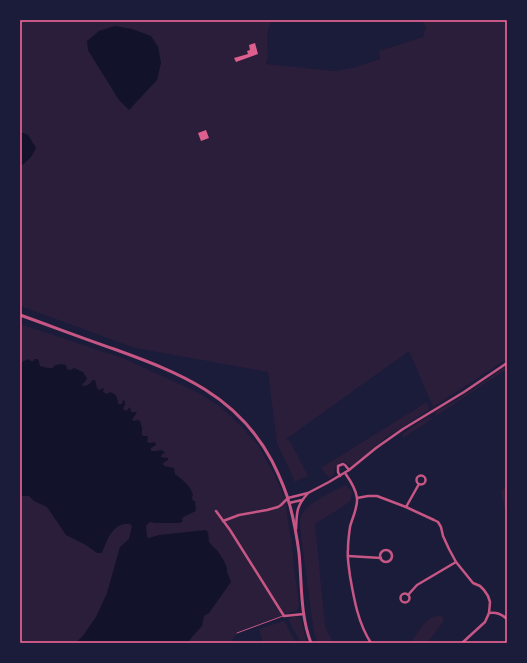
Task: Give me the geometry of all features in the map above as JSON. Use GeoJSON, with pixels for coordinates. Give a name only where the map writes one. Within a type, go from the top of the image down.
{"type":"FeatureCollection","features":[{"type":"Feature","properties":{"kind":"street"},"geometry":{"type":"LineString","coordinates":[[20,315],[166,369],[188,379],[231,408],[249,426],[274,465],[288,498],[299,552],[304,614],[311,643]]}},
{"type":"Feature","properties":{"kind":"street"},"geometry":{"type":"LineString","coordinates":[[223,521],[240,515],[278,507],[288,498],[308,493],[340,476],[403,429],[464,392],[507,363]]}},
{"type":"Feature","properties":{"kind":"street"},"geometry":{"type":"LineString","coordinates":[[340,476],[337,470],[338,466],[345,465],[349,470]]}},
{"type":"Feature","properties":{"kind":"street"},"geometry":{"type":"LineString","coordinates":[[345,473],[355,490],[357,498],[355,514],[350,527],[348,540],[351,584],[361,624],[371,643]]}},
{"type":"Feature","properties":{"kind":"street"},"geometry":{"type":"LineString","coordinates":[[406,507],[419,484]]}},
{"type":"Feature","properties":{"kind":"street"},"geometry":{"type":"LineString","coordinates":[[296,535],[297,512],[300,503],[308,493]]}},
{"type":"Feature","properties":{"kind":"street"},"geometry":{"type":"LineString","coordinates":[[357,498],[373,496],[406,507],[438,522],[449,550],[456,562],[473,583],[480,586],[486,592],[490,602],[489,613],[483,624],[462,643]]}},
{"type":"Feature","properties":{"kind":"street"},"geometry":{"type":"LineString","coordinates":[[290,505],[303,499]]}},
{"type":"Feature","properties":{"kind":"street"},"geometry":{"type":"LineString","coordinates":[[216,511],[284,616],[304,614]]}},
{"type":"Feature","properties":{"kind":"street"},"geometry":{"type":"LineString","coordinates":[[348,556],[381,558],[383,561],[388,562],[392,555],[390,551],[385,550],[382,553],[381,558]]}},
{"type":"Feature","properties":{"kind":"street"},"geometry":{"type":"LineString","coordinates":[[408,595],[416,585],[456,562]]}},
{"type":"Feature","properties":{"kind":"street"},"geometry":{"type":"LineString","coordinates":[[489,613],[496,612],[507,619]]}},
{"type":"Feature","properties":{"kind":"lane"},"geometry":{"type":"LineString","coordinates":[[237,634],[284,616]]}},
{"type":"Feature","properties":{"kind":"shaded area"},"geometry":{"type":"Polygon","coordinates":[[[20,20],[271,20],[267,36],[268,56],[266,64],[334,71],[353,68],[380,59],[379,51],[423,37],[426,28],[422,20],[507,20],[507,359],[433,407],[409,351],[286,439],[290,441],[308,476],[295,482],[277,443],[268,372],[135,348],[20,306],[20,167],[31,157],[28,135],[20,132],[20,20]],[[99,31],[88,41],[88,50],[119,100],[130,110],[161,63],[158,47],[151,36],[99,31]]]}},
{"type":"Feature","properties":{"kind":"shaded area"},"geometry":{"type":"Polygon","coordinates":[[[115,26],[132,29],[151,36],[158,47],[161,63],[157,80],[129,110],[119,100],[88,50],[87,41],[99,31],[115,26]]]}},
{"type":"Feature","properties":{"kind":"shaded area"},"geometry":{"type":"Polygon","coordinates":[[[20,132],[28,135],[36,148],[31,157],[20,167],[20,132]]]}},
{"type":"Feature","properties":{"kind":"shaded area"},"geometry":{"type":"Polygon","coordinates":[[[20,324],[125,359],[199,393],[222,408],[239,424],[258,445],[273,472],[285,499],[299,605],[297,611],[285,614],[284,616],[237,633],[230,643],[20,643],[20,324]]]}},
{"type":"Feature","properties":{"kind":"shaded area"},"geometry":{"type":"Polygon","coordinates":[[[28,359],[33,361],[38,359],[40,366],[45,367],[52,368],[61,364],[66,365],[67,369],[71,370],[74,368],[83,372],[87,378],[82,384],[83,386],[88,385],[95,380],[99,390],[104,388],[103,392],[107,394],[110,392],[117,397],[118,404],[122,404],[123,400],[125,401],[123,408],[124,410],[126,411],[130,407],[131,412],[137,412],[132,420],[140,421],[142,435],[148,436],[147,442],[155,442],[156,445],[151,448],[151,451],[162,450],[165,453],[162,454],[161,457],[168,458],[168,460],[163,463],[164,466],[174,468],[175,474],[190,488],[193,495],[193,501],[195,501],[196,511],[183,517],[183,521],[180,523],[150,522],[146,526],[147,537],[149,538],[159,535],[206,530],[208,532],[209,542],[217,550],[227,568],[231,582],[209,613],[204,616],[202,626],[188,643],[75,643],[82,637],[96,617],[107,593],[120,547],[129,539],[132,526],[130,524],[124,524],[115,529],[102,553],[97,553],[86,545],[66,535],[47,507],[34,501],[29,496],[20,496],[20,363],[28,359]]]}},
{"type":"Feature","properties":{"kind":"shaded area"},"geometry":{"type":"Polygon","coordinates":[[[507,365],[507,369],[436,416],[436,411],[463,396],[507,365]]]}},
{"type":"Feature","properties":{"kind":"shaded area"},"geometry":{"type":"Polygon","coordinates":[[[427,402],[429,410],[387,437],[351,466],[343,461],[335,468],[333,475],[329,478],[321,468],[427,402]]]}},
{"type":"Feature","properties":{"kind":"shaded area"},"geometry":{"type":"Polygon","coordinates":[[[429,416],[432,419],[403,438],[402,434],[429,416]]]}},
{"type":"Feature","properties":{"kind":"shaded area"},"geometry":{"type":"Polygon","coordinates":[[[346,485],[352,492],[350,502],[315,524],[325,626],[333,643],[318,643],[314,633],[300,520],[302,514],[312,503],[346,485]]]}},
{"type":"Feature","properties":{"kind":"shaded area"},"geometry":{"type":"Polygon","coordinates":[[[507,487],[507,521],[501,491],[507,487]]]}},
{"type":"Feature","properties":{"kind":"shaded area"},"geometry":{"type":"Polygon","coordinates":[[[442,615],[444,621],[427,643],[412,643],[418,632],[427,621],[436,616],[442,615]]]}},
{"type":"Feature","properties":{"kind":"shaded area"},"geometry":{"type":"Polygon","coordinates":[[[297,616],[301,619],[307,643],[301,643],[288,619],[297,616]]]}},
{"type":"Feature","properties":{"kind":"shaded area"},"geometry":{"type":"Polygon","coordinates":[[[284,621],[296,643],[263,643],[259,629],[284,621]]]}},
{"type":"Feature","properties":{"kind":"building"},"geometry":{"type":"Polygon","coordinates":[[[255,43],[258,54],[236,62],[234,58],[248,54],[247,51],[250,50],[249,45],[255,43]]]}},
{"type":"Feature","properties":{"kind":"building"},"geometry":{"type":"Polygon","coordinates":[[[206,130],[209,138],[201,141],[198,133],[206,130]]]}}]}
